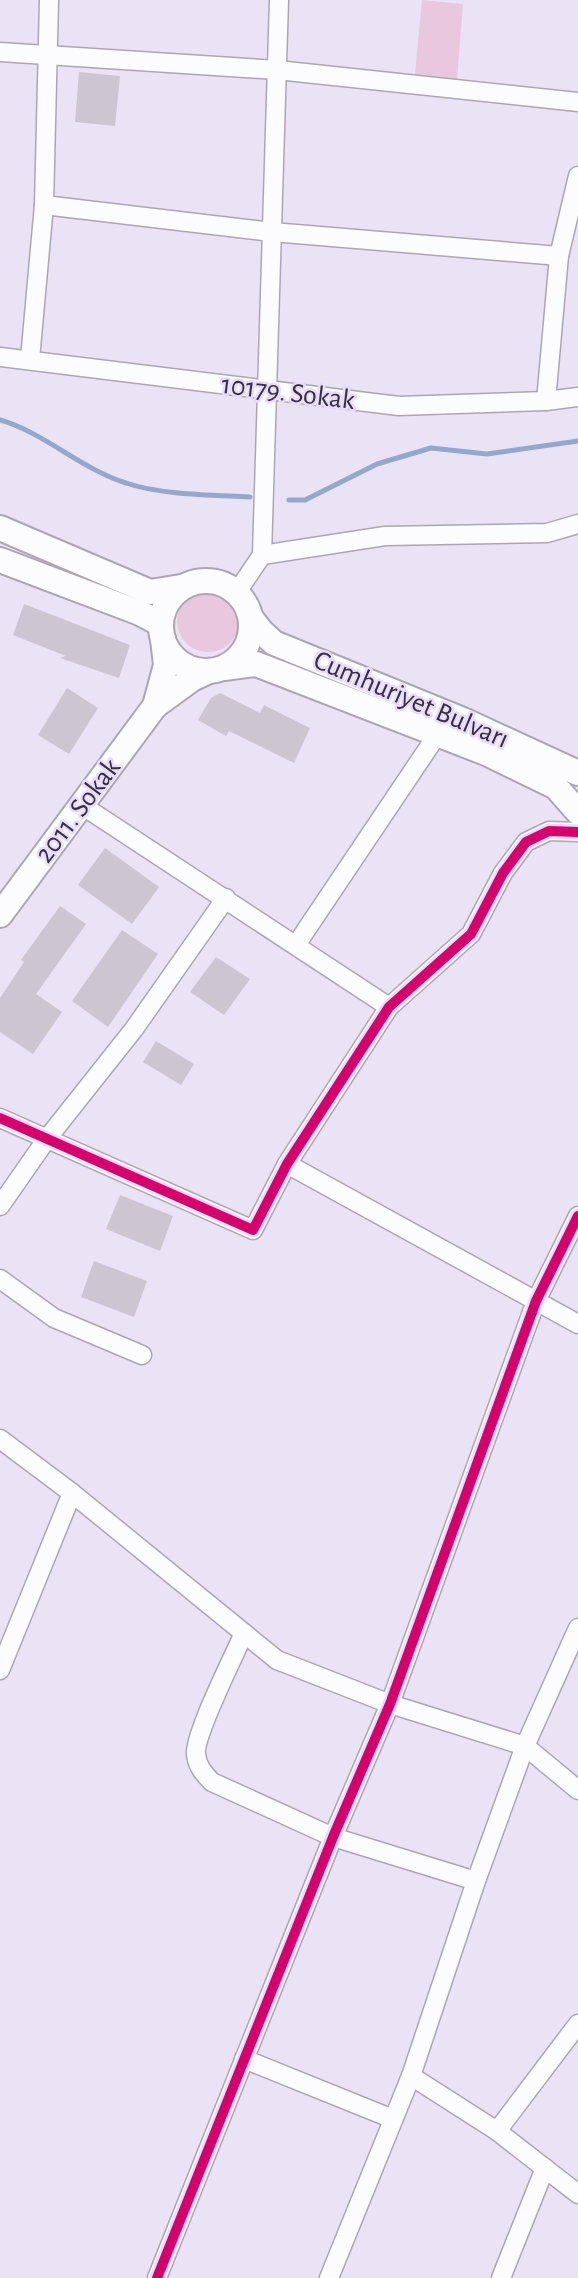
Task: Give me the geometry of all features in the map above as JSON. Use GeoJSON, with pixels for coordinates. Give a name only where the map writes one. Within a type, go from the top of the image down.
{"type":"FeatureCollection","features":[{"type":"Feature","properties":{"kind":"main road"},"geometry":{"type":"LineString","coordinates":[[0,528],[150,592],[210,580],[237,592],[246,604],[251,618],[251,633],[246,648],[236,660],[192,679],[155,706]]}},
{"type":"Feature","properties":{"kind":"main road"},"geometry":{"type":"LineString","coordinates":[[5,570],[140,613],[162,632],[169,653],[180,663],[194,669],[256,664],[486,753],[556,787],[578,812]]}},
{"type":"Feature","properties":{"kind":"main road"},"geometry":{"type":"LineString","coordinates":[[155,706],[166,665],[162,632],[163,610],[170,597],[181,587]]}},
{"type":"Feature","properties":{"kind":"main road","name":"Cumhuriyet Bulvarı"},"geometry":{"type":"LineString","coordinates":[[251,618],[274,643],[463,720],[578,773]]}},
{"type":"Feature","properties":{"kind":"main road","name":"2011. Sokak"},"geometry":{"type":"LineString","coordinates":[[3,906],[83,806],[155,706]]}},
{"type":"Feature","properties":{"kind":"street"},"geometry":{"type":"LineString","coordinates":[[30,359],[44,205],[49,0]]}},
{"type":"Feature","properties":{"kind":"street"},"geometry":{"type":"LineString","coordinates":[[237,592],[262,555],[279,0]]}},
{"type":"Feature","properties":{"kind":"street"},"geometry":{"type":"LineString","coordinates":[[0,52],[277,70],[578,102]]}},
{"type":"Feature","properties":{"kind":"street"},"geometry":{"type":"LineString","coordinates":[[546,401],[559,256],[578,176]]}},
{"type":"Feature","properties":{"kind":"street"},"geometry":{"type":"LineString","coordinates":[[44,205],[272,232],[559,256]]}},
{"type":"Feature","properties":{"kind":"street","name":"10179. Sokak"},"geometry":{"type":"LineString","coordinates":[[0,357],[399,406],[546,401],[578,397]]}},
{"type":"Feature","properties":{"kind":"street"},"geometry":{"type":"LineString","coordinates":[[262,555],[386,536],[547,533],[578,524]]}},
{"type":"Feature","properties":{"kind":"street"},"geometry":{"type":"LineString","coordinates":[[296,945],[437,735]]}},
{"type":"Feature","properties":{"kind":"street"},"geometry":{"type":"LineString","coordinates":[[83,806],[389,1007]]}},
{"type":"Feature","properties":{"kind":"street"},"geometry":{"type":"LineString","coordinates":[[0,1118],[253,1230],[288,1164],[389,1007],[471,934],[503,873],[526,842],[549,831],[578,832]]}},
{"type":"Feature","properties":{"kind":"street"},"geometry":{"type":"LineString","coordinates":[[0,1206],[46,1140],[134,1029],[226,898]]}},
{"type":"Feature","properties":{"kind":"street"},"geometry":{"type":"LineString","coordinates":[[288,1164],[578,1324]]}},
{"type":"Feature","properties":{"kind":"street"},"geometry":{"type":"LineString","coordinates":[[157,2278],[333,1837],[390,1704],[536,1301],[578,1216]]}},
{"type":"Feature","properties":{"kind":"street"},"geometry":{"type":"LineString","coordinates":[[0,1279],[54,1318],[142,1355]]}},
{"type":"Feature","properties":{"kind":"street"},"geometry":{"type":"LineString","coordinates":[[0,1439],[72,1493],[277,1660],[390,1704],[525,1746],[578,1790]]}},
{"type":"Feature","properties":{"kind":"street"},"geometry":{"type":"LineString","coordinates":[[0,1670],[6,1638],[72,1493]]}},
{"type":"Feature","properties":{"kind":"street"},"geometry":{"type":"LineString","coordinates":[[329,2278],[411,2076],[476,1881],[525,1746],[578,1628]]}},
{"type":"Feature","properties":{"kind":"street"},"geometry":{"type":"LineString","coordinates":[[244,1633],[198,1738],[196,1753],[201,1769],[212,1782],[333,1837],[476,1881]]}},
{"type":"Feature","properties":{"kind":"street"},"geometry":{"type":"LineString","coordinates":[[497,2131],[578,2024]]}},
{"type":"Feature","properties":{"kind":"street"},"geometry":{"type":"LineString","coordinates":[[244,2059],[393,2119]]}},
{"type":"Feature","properties":{"kind":"street"},"geometry":{"type":"LineString","coordinates":[[411,2076],[497,2131],[578,2194]]}},
{"type":"Feature","properties":{"kind":"street"},"geometry":{"type":"LineString","coordinates":[[501,2278],[545,2168]]}},
{"type":"Feature","properties":{"kind":"shaded area"},"geometry":{"type":"Polygon","coordinates":[[[422,0],[463,4],[457,79],[415,74],[422,0]]]}},
{"type":"Feature","properties":{"kind":"shaded area"},"geometry":{"type":"Polygon","coordinates":[[[208,590],[220,592],[230,599],[237,609],[237,633],[230,643],[220,650],[208,652],[196,650],[186,643],[179,633],[177,621],[179,609],[186,599],[196,592],[208,590]]]}},
{"type":"Feature","properties":{"kind":"building"},"geometry":{"type":"Polygon","coordinates":[[[79,72],[120,76],[115,126],[75,122],[79,72]]]}},
{"type":"Feature","properties":{"kind":"building"},"geometry":{"type":"Polygon","coordinates":[[[24,604],[130,645],[119,678],[60,658],[66,656],[13,635],[24,604]]]}},
{"type":"Feature","properties":{"kind":"building"},"geometry":{"type":"Polygon","coordinates":[[[67,688],[98,708],[69,754],[38,735],[67,688]]]}},
{"type":"Feature","properties":{"kind":"building"},"geometry":{"type":"Polygon","coordinates":[[[220,693],[260,713],[264,705],[310,728],[294,763],[229,731],[226,736],[198,720],[211,698],[220,693]]]}},
{"type":"Feature","properties":{"kind":"building"},"geometry":{"type":"Polygon","coordinates":[[[105,848],[159,887],[132,924],[78,885],[105,848]]]}},
{"type":"Feature","properties":{"kind":"building"},"geometry":{"type":"Polygon","coordinates":[[[60,906],[86,924],[36,994],[62,1012],[33,1054],[0,1032],[0,998],[24,962],[21,960],[60,906]]]}},
{"type":"Feature","properties":{"kind":"building"},"geometry":{"type":"Polygon","coordinates":[[[122,930],[158,954],[108,1027],[72,1001],[122,930]]]}},
{"type":"Feature","properties":{"kind":"building"},"geometry":{"type":"Polygon","coordinates":[[[216,957],[250,979],[224,1015],[190,992],[216,957]]]}},
{"type":"Feature","properties":{"kind":"building"},"geometry":{"type":"Polygon","coordinates":[[[156,1041],[194,1064],[181,1085],[143,1062],[156,1041]]]}},
{"type":"Feature","properties":{"kind":"building"},"geometry":{"type":"Polygon","coordinates":[[[120,1195],[173,1216],[160,1251],[106,1229],[120,1195]]]}},
{"type":"Feature","properties":{"kind":"building"},"geometry":{"type":"Polygon","coordinates":[[[94,1261],[147,1281],[134,1317],[81,1297],[94,1261]]]}},
{"type":"Feature","properties":{"kind":"waterway"},"geometry":{"type":"LineString","coordinates":[[0,420],[32,433],[94,469],[126,483],[171,492],[250,497]]}},
{"type":"Feature","properties":{"kind":"waterway"},"geometry":{"type":"LineString","coordinates":[[289,500],[305,500],[377,464],[431,448],[487,454],[578,441]]}},
{"type":"Feature","properties":{"kind":"cycle path"},"geometry":{"type":"LineString","coordinates":[[0,1118],[253,1230],[287,1164],[389,1007],[471,934],[503,873],[526,842],[549,831],[578,832]]}},
{"type":"Feature","properties":{"kind":"cycle path"},"geometry":{"type":"LineString","coordinates":[[157,2278],[333,1837],[390,1704],[536,1301],[578,1216]]}}]}
